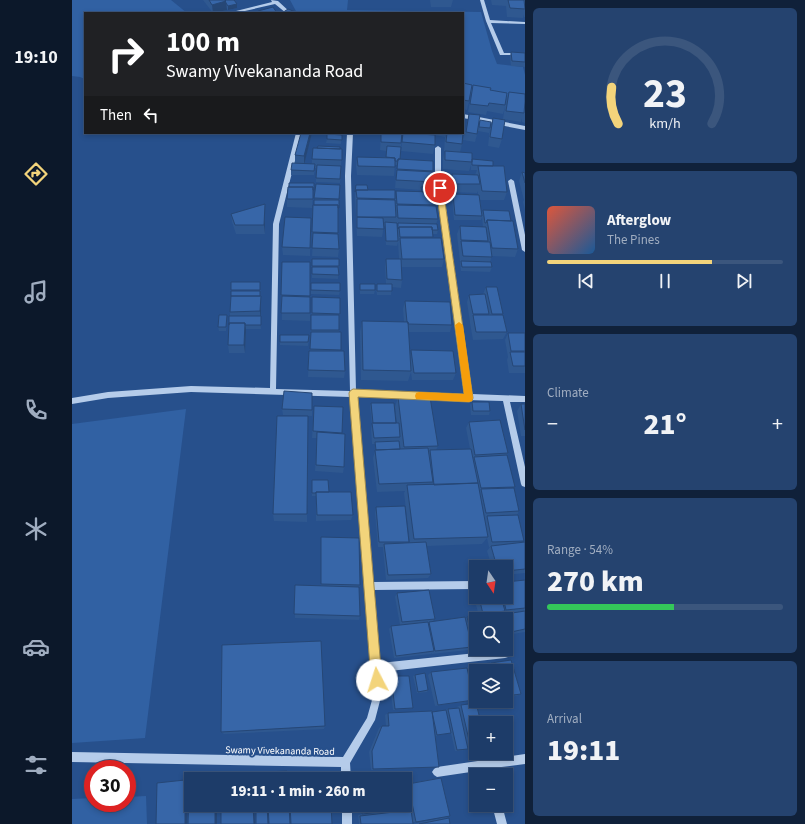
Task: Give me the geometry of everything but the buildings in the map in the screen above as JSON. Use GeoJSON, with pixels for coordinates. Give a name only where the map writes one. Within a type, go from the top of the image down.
{"type":"FeatureCollection","features":[{"type":"Feature","properties":{"kind":"street"},"geometry":{"type":"LineString","coordinates":[[482,0],[488,21],[502,54],[525,54]]}},
{"type":"Feature","properties":{"kind":"street"},"geometry":{"type":"LineString","coordinates":[[234,12],[274,1],[285,8],[288,12]]}},
{"type":"Feature","properties":{"kind":"street"},"geometry":{"type":"LineString","coordinates":[[488,21],[525,23]]}},
{"type":"Feature","properties":{"kind":"street"},"geometry":{"type":"LineString","coordinates":[[464,116],[525,128]]}},
{"type":"Feature","properties":{"kind":"street"},"geometry":{"type":"LineString","coordinates":[[273,390],[276,224],[299,134]]}},
{"type":"Feature","properties":{"kind":"street","name":"Swamy Vivekananda Road"},"geometry":{"type":"LineString","coordinates":[[72,757],[345,762],[371,720],[378,693],[353,393],[348,176],[350,134]]}},
{"type":"Feature","properties":{"kind":"street"},"geometry":{"type":"LineString","coordinates":[[438,148],[438,173],[469,398]]}},
{"type":"Feature","properties":{"kind":"street"},"geometry":{"type":"LineString","coordinates":[[511,181],[525,250]]}},
{"type":"Feature","properties":{"kind":"street"},"geometry":{"type":"LineString","coordinates":[[72,401],[108,395],[190,389],[273,390],[525,399]]}},
{"type":"Feature","properties":{"kind":"street"},"geometry":{"type":"LineString","coordinates":[[506,398],[525,484]]}},
{"type":"Feature","properties":{"kind":"street"},"geometry":{"type":"LineString","coordinates":[[369,586],[469,585]]}},
{"type":"Feature","properties":{"kind":"street"},"geometry":{"type":"LineString","coordinates":[[376,668],[487,656]]}},
{"type":"Feature","properties":{"kind":"street"},"geometry":{"type":"LineString","coordinates":[[437,772],[525,759]]}},
{"type":"Feature","properties":{"kind":"street"},"geometry":{"type":"LineString","coordinates":[[345,762],[346,772]]}},
{"type":"Feature","properties":{"kind":"street"},"geometry":{"type":"LineString","coordinates":[[347,812],[348,824]]}},
{"type":"Feature","properties":{"kind":"street"},"geometry":{"type":"LineString","coordinates":[[499,812],[502,824]]}},
{"type":"Feature","properties":{"kind":"shaded area"},"geometry":{"type":"Polygon","coordinates":[[[72,0],[171,0],[186,12],[84,12],[84,79],[72,76],[72,0]]]}},
{"type":"Feature","properties":{"kind":"shaded area"},"geometry":{"type":"Polygon","coordinates":[[[290,0],[348,0],[347,10],[481,12],[497,64],[523,67],[525,75],[525,102],[464,91],[464,12],[296,12],[290,0]]]}},
{"type":"Feature","properties":{"kind":"shaded area"},"geometry":{"type":"Polygon","coordinates":[[[186,409],[145,738],[72,743],[72,424],[186,409]]]}},
{"type":"Feature","properties":{"kind":"shaded area"},"geometry":{"type":"Polygon","coordinates":[[[146,796],[147,824],[72,824],[72,799],[84,798],[84,812],[136,812],[136,797],[146,796]]]}},
{"type":"Feature","properties":{"kind":"slow traffic"},"geometry":{"type":"LineString","coordinates":[[419,396],[469,398],[459,325]]}},
{"type":"Feature","properties":{"kind":"route"},"geometry":{"type":"LineString","coordinates":[[377,680],[353,393],[469,398],[440,188]]}}]}
